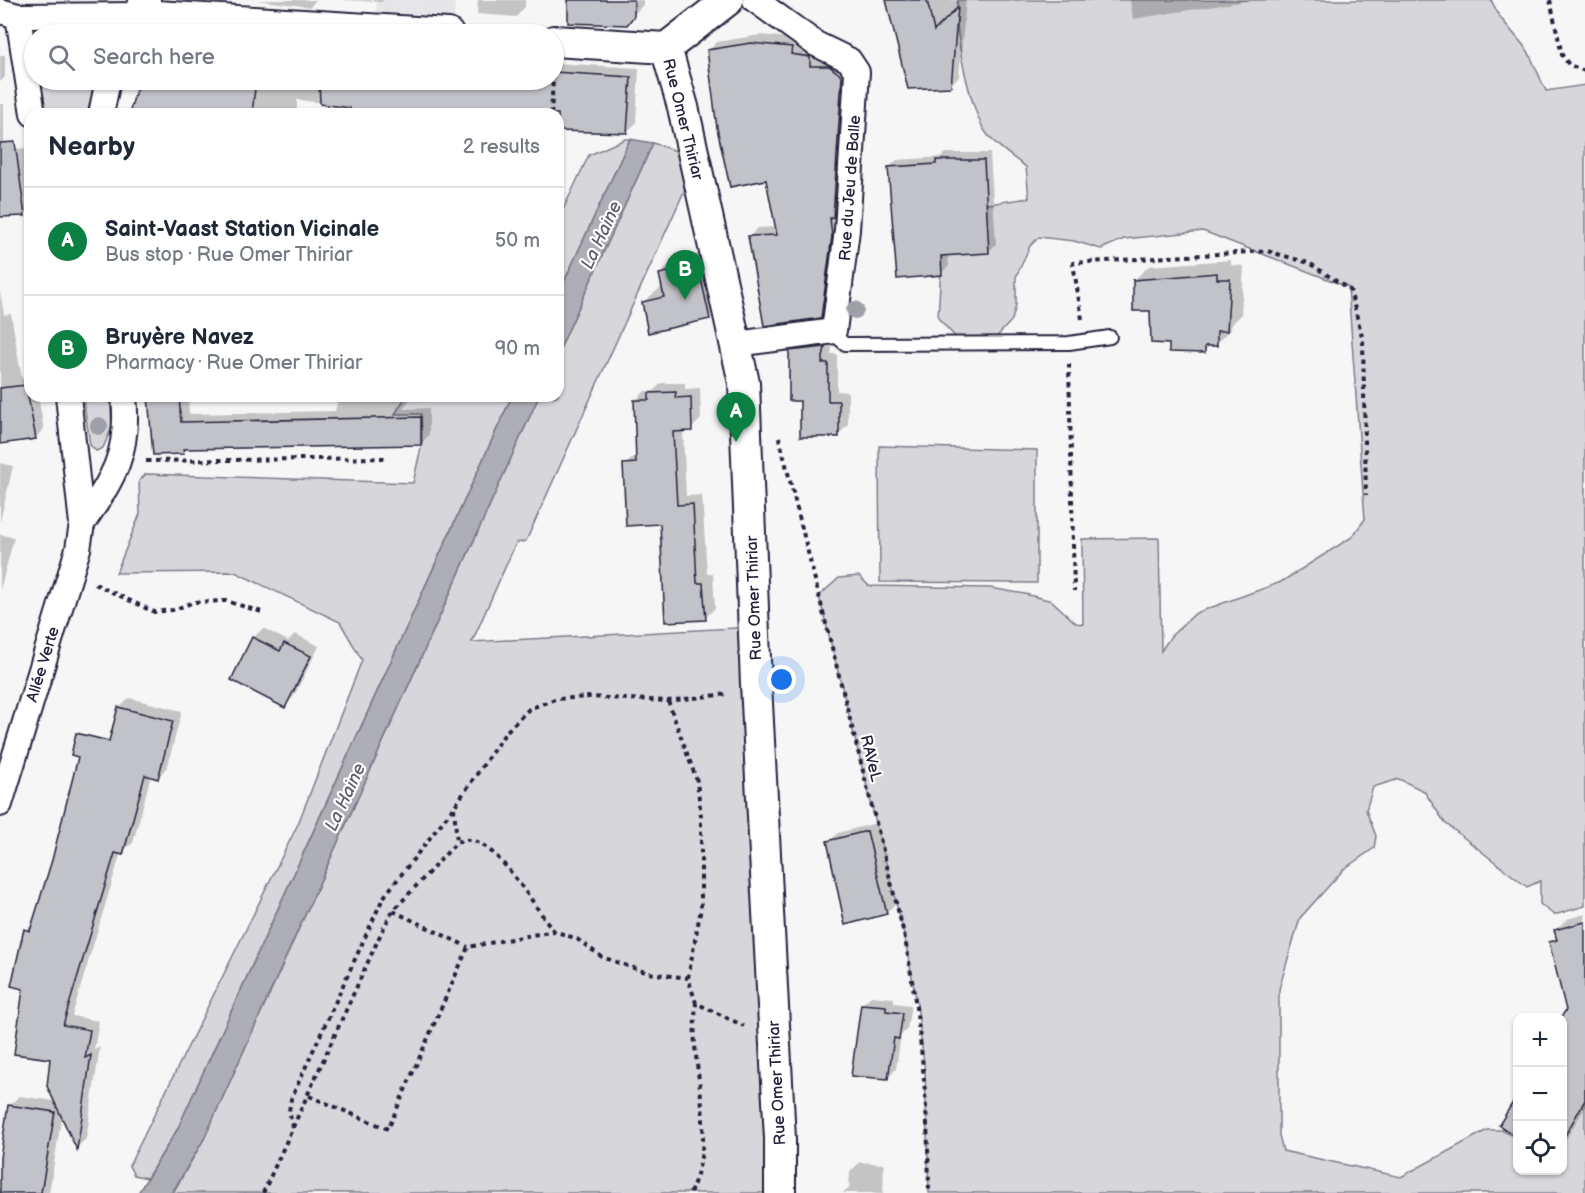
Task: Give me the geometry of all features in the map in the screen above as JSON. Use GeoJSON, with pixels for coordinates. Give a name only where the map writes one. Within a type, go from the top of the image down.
{"type":"FeatureCollection","features":[{"type":"Feature","properties":{"kind":"street"},"geometry":{"type":"LineString","coordinates":[[564,42],[666,48],[728,0]]}},
{"type":"Feature","properties":{"kind":"street","name":"Rue du Jeu de Balle"},"geometry":{"type":"LineString","coordinates":[[755,0],[816,44],[849,60],[857,72],[847,230],[836,327],[832,333]]}},
{"type":"Feature","properties":{"kind":"street"},"geometry":{"type":"LineString","coordinates":[[24,76],[9,14],[129,16],[271,24]]}},
{"type":"Feature","properties":{"kind":"street","name":"Rue Omer Thiriar"},"geometry":{"type":"LineString","coordinates":[[666,48],[683,107],[737,344],[748,425],[756,684],[780,1139],[780,1193]]}},
{"type":"Feature","properties":{"kind":"street"},"geometry":{"type":"LineString","coordinates":[[27,90],[32,108]]}},
{"type":"Feature","properties":{"kind":"street"},"geometry":{"type":"LineString","coordinates":[[102,108],[106,90]]}},
{"type":"Feature","properties":{"kind":"street"},"geometry":{"type":"LineString","coordinates":[[737,344],[832,333]]}},
{"type":"Feature","properties":{"kind":"street","name":"Allée Verte"},"geometry":{"type":"LineString","coordinates":[[69,402],[82,524]]}},
{"type":"Feature","properties":{"kind":"street","name":"Allée Verte"},"geometry":{"type":"LineString","coordinates":[[0,804],[70,572],[82,524],[114,475],[123,442],[124,402]]}},
{"type":"Feature","properties":{"kind":"lane"},"geometry":{"type":"LineString","coordinates":[[832,333],[845,344],[1069,343],[1110,337]]}},
{"type":"Feature","properties":{"kind":"path"},"geometry":{"type":"LineString","coordinates":[[1550,0],[1563,55],[1569,65],[1585,71]]}},
{"type":"Feature","properties":{"kind":"path"},"geometry":{"type":"LineString","coordinates":[[552,108],[553,90]]}},
{"type":"Feature","properties":{"kind":"path"},"geometry":{"type":"LineString","coordinates":[[1086,340],[1073,262],[1267,251],[1309,263],[1350,290],[1363,340],[1366,495]]}},
{"type":"Feature","properties":{"kind":"path"},"geometry":{"type":"LineString","coordinates":[[1069,343],[1074,591]]}},
{"type":"Feature","properties":{"kind":"path","name":"RAVeL"},"geometry":{"type":"LineString","coordinates":[[776,426],[904,934],[917,1004],[925,1073],[929,1193]]}},
{"type":"Feature","properties":{"kind":"path"},"geometry":{"type":"LineString","coordinates":[[118,462],[388,458]]}},
{"type":"Feature","properties":{"kind":"path"},"geometry":{"type":"LineString","coordinates":[[70,572],[154,612],[173,610],[194,602],[226,601],[265,613]]}},
{"type":"Feature","properties":{"kind":"path"},"geometry":{"type":"LineString","coordinates":[[293,1128],[289,1111],[291,1099],[383,898],[454,807],[506,732],[529,709],[555,699],[589,697],[668,701],[712,697],[756,684]]}},
{"type":"Feature","properties":{"kind":"path"},"geometry":{"type":"LineString","coordinates":[[668,701],[697,781],[701,816],[701,908],[688,978],[696,1003],[695,1042],[705,1134],[704,1155],[690,1193]]}},
{"type":"Feature","properties":{"kind":"path"},"geometry":{"type":"LineString","coordinates":[[454,807],[458,842]]}},
{"type":"Feature","properties":{"kind":"path"},"geometry":{"type":"LineString","coordinates":[[263,1193],[393,911],[458,842],[470,839],[483,845],[501,861],[554,931]]}},
{"type":"Feature","properties":{"kind":"path"},"geometry":{"type":"LineString","coordinates":[[393,911],[468,947],[554,931],[577,939],[602,957],[630,967],[648,973],[688,978]]}},
{"type":"Feature","properties":{"kind":"path"},"geometry":{"type":"LineString","coordinates":[[309,1096],[388,1129],[468,947]]}},
{"type":"Feature","properties":{"kind":"path"},"geometry":{"type":"LineString","coordinates":[[696,1003],[729,1021],[774,1034]]}},
{"type":"Feature","properties":{"kind":"shaded area"},"geometry":{"type":"Polygon","coordinates":[[[377,0],[455,0],[454,24],[375,24],[377,0]]]}},
{"type":"Feature","properties":{"kind":"shaded area"},"geometry":{"type":"Polygon","coordinates":[[[958,0],[1491,0],[1500,17],[1528,51],[1546,91],[1585,85],[1585,906],[1554,915],[1540,904],[1540,881],[1527,887],[1445,823],[1424,791],[1399,779],[1373,787],[1366,810],[1376,836],[1374,848],[1344,869],[1300,918],[1279,989],[1279,1135],[1283,1151],[1401,1177],[1487,1130],[1501,1130],[1513,1136],[1513,1175],[1567,1175],[1567,1121],[1585,1090],[1585,1193],[929,1193],[925,1073],[917,1004],[904,934],[819,596],[839,578],[859,576],[869,586],[990,588],[1052,601],[1076,623],[1083,624],[1082,539],[1159,538],[1161,651],[1171,636],[1196,613],[1281,582],[1352,537],[1365,519],[1348,287],[1203,231],[1124,239],[1101,249],[1074,241],[1039,237],[1030,246],[1016,277],[1016,305],[1012,320],[991,343],[961,343],[938,318],[944,216],[975,206],[1029,198],[1026,167],[991,139],[975,108],[960,48],[958,0]]]}},
{"type":"Feature","properties":{"kind":"shaded area"},"geometry":{"type":"Polygon","coordinates":[[[38,90],[97,90],[95,108],[41,108],[38,90]]]}},
{"type":"Feature","properties":{"kind":"shaded area"},"geometry":{"type":"Polygon","coordinates":[[[625,139],[630,139],[564,282],[564,207],[589,155],[625,139]]]}},
{"type":"Feature","properties":{"kind":"shaded area"},"geometry":{"type":"Polygon","coordinates":[[[653,143],[694,157],[696,165],[526,541],[516,543],[472,642],[754,627],[780,1193],[173,1193],[204,1139],[536,402],[564,402],[564,340],[653,143]]]}},
{"type":"Feature","properties":{"kind":"shaded area"},"geometry":{"type":"Polygon","coordinates":[[[84,402],[110,402],[112,427],[103,448],[96,451],[90,445],[84,402]]]}},
{"type":"Feature","properties":{"kind":"shaded area"},"geometry":{"type":"Polygon","coordinates":[[[402,402],[509,402],[177,1130],[147,1178],[134,1175],[129,1166],[298,824],[362,660],[340,622],[235,572],[116,573],[140,514],[139,481],[146,474],[413,483],[422,443],[421,414],[395,414],[402,402]]]}},
{"type":"Feature","properties":{"kind":"shaded area"},"geometry":{"type":"Polygon","coordinates":[[[879,446],[1037,450],[1037,583],[880,582],[879,446]]]}},
{"type":"Feature","properties":{"kind":"water","name":"La Haine"},"geometry":{"type":"Polygon","coordinates":[[[630,139],[653,143],[564,340],[564,282],[630,139]]]}},
{"type":"Feature","properties":{"kind":"water","name":"La Haine"},"geometry":{"type":"Polygon","coordinates":[[[509,402],[536,402],[204,1139],[172,1193],[138,1193],[177,1130],[509,402]]]}},
{"type":"Feature","properties":{"kind":"building"},"geometry":{"type":"Polygon","coordinates":[[[568,0],[634,0],[634,16],[627,25],[568,23],[568,0]]]}},
{"type":"Feature","properties":{"kind":"building"},"geometry":{"type":"Polygon","coordinates":[[[886,0],[927,0],[934,31],[958,7],[951,87],[908,89],[886,0]]]}},
{"type":"Feature","properties":{"kind":"building"},"geometry":{"type":"Polygon","coordinates":[[[751,43],[792,47],[791,54],[810,57],[810,66],[829,66],[842,76],[833,218],[830,218],[832,236],[821,318],[764,326],[748,236],[777,235],[766,180],[730,187],[717,128],[707,50],[751,43]]]}},
{"type":"Feature","properties":{"kind":"building"},"geometry":{"type":"Polygon","coordinates":[[[564,73],[631,77],[627,133],[564,131],[564,108],[350,108],[320,104],[319,90],[564,90],[564,73]]]}},
{"type":"Feature","properties":{"kind":"building"},"geometry":{"type":"Polygon","coordinates":[[[136,90],[255,90],[253,108],[131,108],[136,90]]]}},
{"type":"Feature","properties":{"kind":"building"},"geometry":{"type":"Polygon","coordinates":[[[15,142],[24,216],[0,217],[0,143],[15,142]]]}},
{"type":"Feature","properties":{"kind":"building"},"geometry":{"type":"Polygon","coordinates":[[[936,160],[984,160],[989,253],[941,256],[942,275],[897,279],[888,167],[936,164],[936,160]]]}},
{"type":"Feature","properties":{"kind":"building"},"geometry":{"type":"Polygon","coordinates":[[[698,265],[710,319],[648,333],[642,302],[664,297],[659,274],[698,265]]]}},
{"type":"Feature","properties":{"kind":"building"},"geometry":{"type":"Polygon","coordinates":[[[1217,273],[1217,279],[1230,279],[1227,331],[1217,331],[1217,346],[1205,346],[1205,353],[1169,352],[1169,344],[1151,343],[1150,311],[1133,311],[1133,280],[1217,273]]]}},
{"type":"Feature","properties":{"kind":"building"},"geometry":{"type":"Polygon","coordinates":[[[825,347],[822,363],[828,363],[828,401],[839,401],[839,437],[800,437],[800,401],[789,401],[789,351],[825,347]]]}},
{"type":"Feature","properties":{"kind":"building"},"geometry":{"type":"Polygon","coordinates":[[[24,385],[24,402],[29,402],[36,439],[0,444],[0,388],[24,385]]]}},
{"type":"Feature","properties":{"kind":"building"},"geometry":{"type":"Polygon","coordinates":[[[676,392],[675,398],[691,397],[692,431],[673,432],[677,505],[693,504],[697,583],[703,583],[706,620],[665,622],[660,524],[626,526],[623,464],[636,463],[634,400],[649,400],[649,393],[676,392]]]}},
{"type":"Feature","properties":{"kind":"building"},"geometry":{"type":"Polygon","coordinates":[[[149,402],[179,402],[181,422],[421,417],[421,445],[183,449],[184,454],[153,455],[149,402]]]}},
{"type":"Feature","properties":{"kind":"building"},"geometry":{"type":"Polygon","coordinates":[[[252,637],[280,651],[284,643],[311,656],[285,708],[231,680],[252,637]]]}},
{"type":"Feature","properties":{"kind":"building"},"geometry":{"type":"Polygon","coordinates":[[[118,707],[173,721],[158,779],[145,775],[123,855],[115,853],[63,1025],[90,1030],[85,1058],[91,1055],[77,1150],[47,1086],[50,1059],[14,1054],[23,989],[11,986],[24,929],[30,931],[52,860],[78,757],[71,755],[76,733],[109,741],[118,707]]]}},
{"type":"Feature","properties":{"kind":"building"},"geometry":{"type":"Polygon","coordinates":[[[867,831],[887,914],[845,925],[827,841],[867,831]]]}},
{"type":"Feature","properties":{"kind":"building"},"geometry":{"type":"Polygon","coordinates":[[[1585,922],[1585,1100],[1567,1132],[1567,1013],[1564,1013],[1566,1010],[1549,942],[1557,940],[1554,930],[1585,922]]]}},
{"type":"Feature","properties":{"kind":"building"},"geometry":{"type":"Polygon","coordinates":[[[861,1004],[886,1006],[886,1011],[903,1013],[899,1039],[894,1038],[888,1079],[851,1076],[861,1004]]]}},
{"type":"Feature","properties":{"kind":"building"},"geometry":{"type":"Polygon","coordinates":[[[1513,1102],[1513,1135],[1499,1125],[1513,1102]]]}},
{"type":"Feature","properties":{"kind":"building"},"geometry":{"type":"Polygon","coordinates":[[[8,1105],[55,1112],[41,1193],[0,1193],[0,1158],[8,1105]]]}},
{"type":"Feature","properties":{"kind":"place","name":"Bruyère Navez"},"geometry":{"type":"Point","coordinates":[685,300]}},
{"type":"Feature","properties":{"kind":"place","name":"Saint-Vaast Station Vicinale"},"geometry":{"type":"Point","coordinates":[736,442]}}]}
